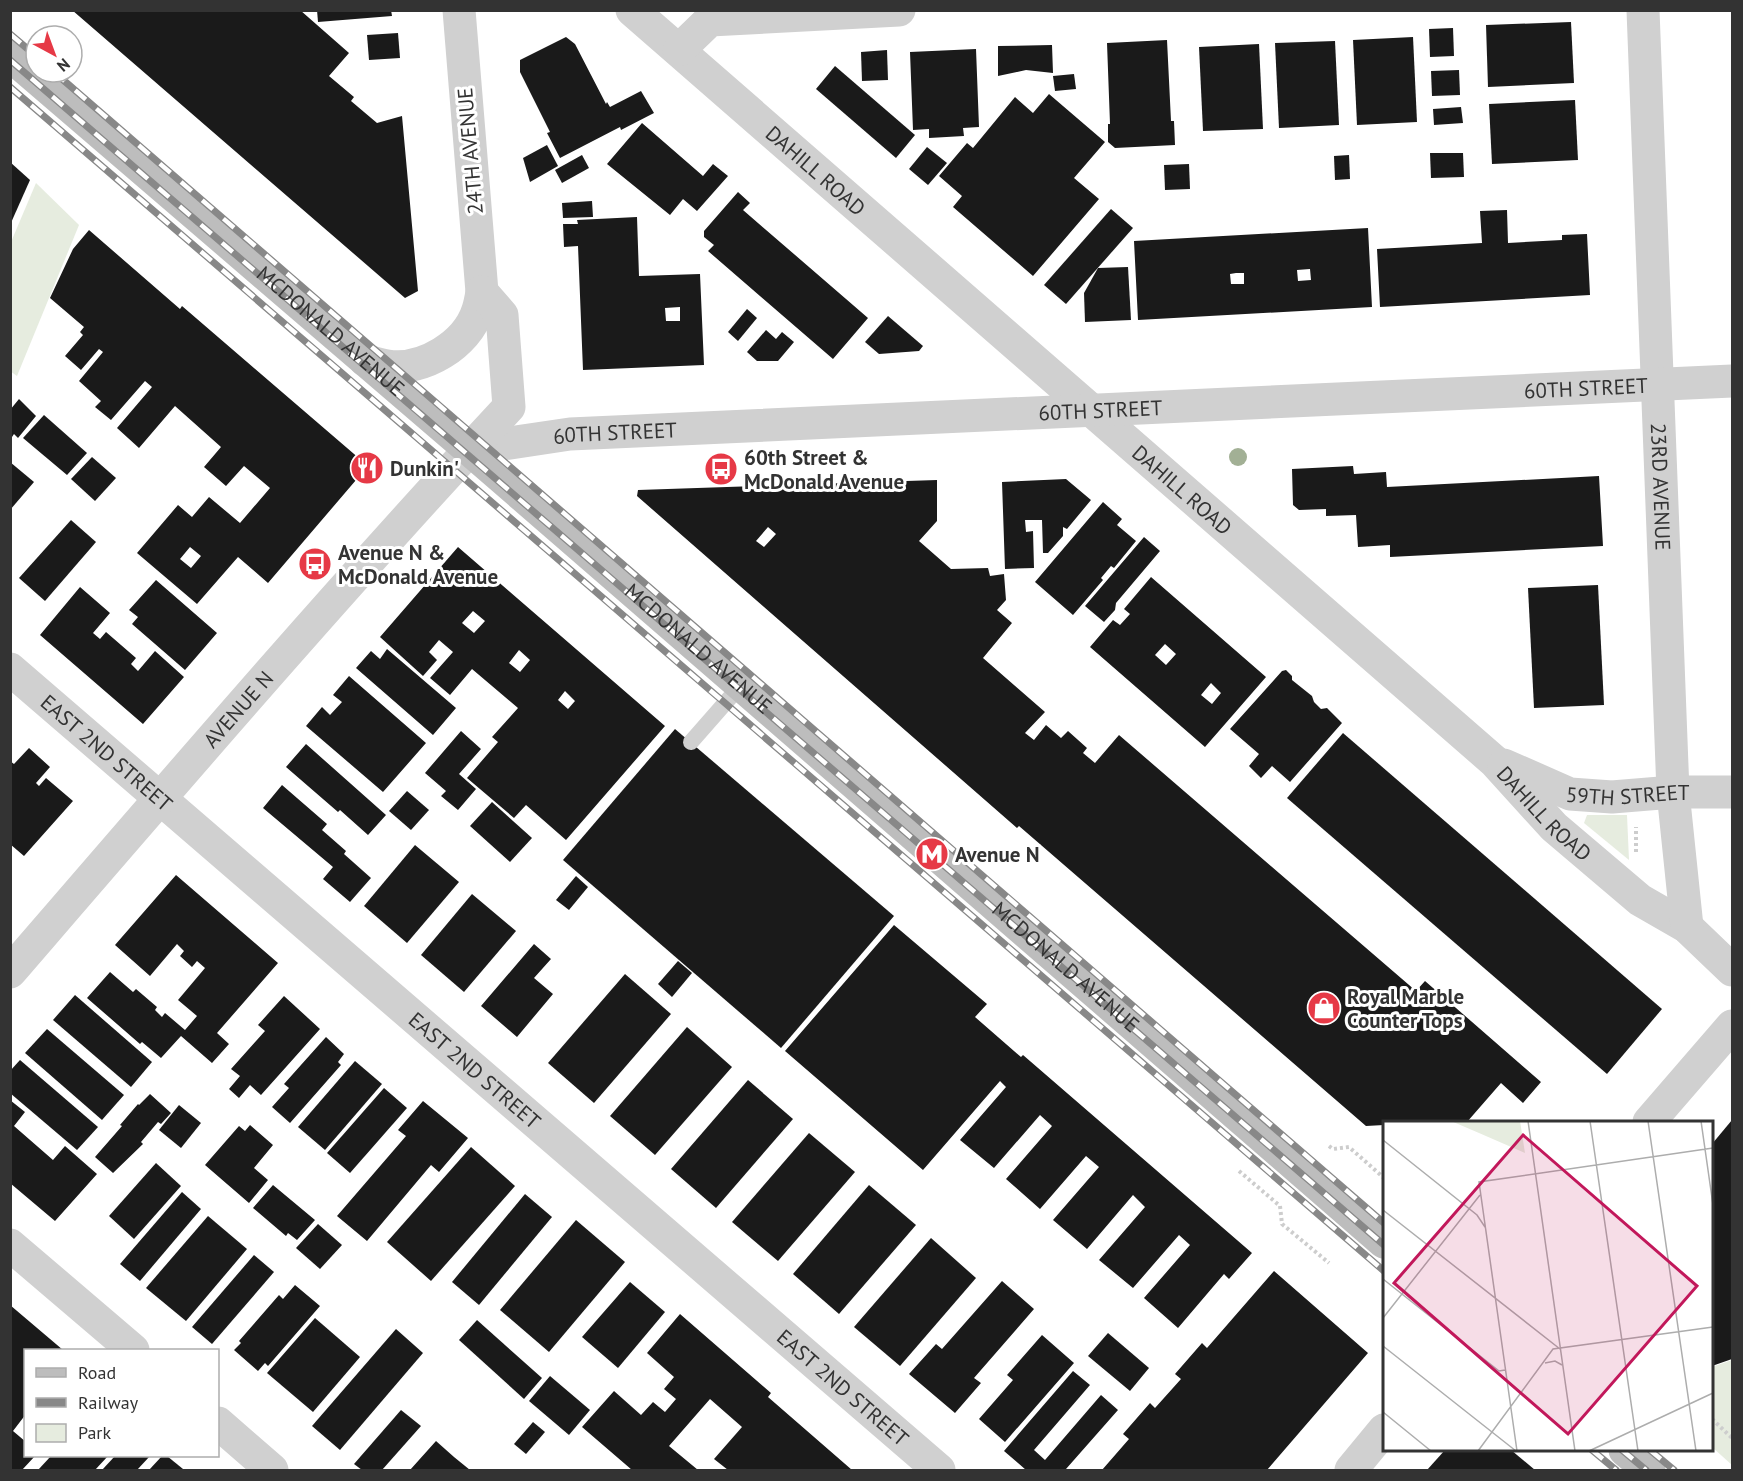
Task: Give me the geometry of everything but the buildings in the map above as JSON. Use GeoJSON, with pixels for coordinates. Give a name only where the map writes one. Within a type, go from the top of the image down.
{"type":"FeatureCollection","features":[{"type":"Feature","properties":{"kind":"main road","name":"MCDONALD AVENUE"},"geometry":{"type":"LineString","coordinates":[[10,56],[469,449],[1383,1241]]}},
{"type":"Feature","properties":{"kind":"main road"},"geometry":{"type":"LineString","coordinates":[[1627,1451],[1649,1470]]}},
{"type":"Feature","properties":{"kind":"street","name":"24TH AVENUE"},"geometry":{"type":"LineString","coordinates":[[365,360],[387,366],[404,367],[423,363],[440,354],[456,341],[469,327],[478,312],[482,292],[459,10]]}},
{"type":"Feature","properties":{"kind":"street","name":"DAHILL ROAD"},"geometry":{"type":"LineString","coordinates":[[632,10],[1494,761],[1554,827],[1640,900],[1687,927],[1732,970]]}},
{"type":"Feature","properties":{"kind":"street"},"geometry":{"type":"LineString","coordinates":[[679,50],[710,20],[899,10]]}},
{"type":"Feature","properties":{"kind":"street","name":"23RD AVENUE"},"geometry":{"type":"LineString","coordinates":[[1643,10],[1673,792],[1687,927]]}},
{"type":"Feature","properties":{"kind":"street"},"geometry":{"type":"LineString","coordinates":[[469,449],[509,407],[502,315],[482,292]]}},
{"type":"Feature","properties":{"kind":"street","name":"60TH STREET"},"geometry":{"type":"LineString","coordinates":[[469,449],[570,434],[1732,381]]}},
{"type":"Feature","properties":{"kind":"street","name":"AVENUE N"},"geometry":{"type":"LineString","coordinates":[[10,972],[160,798],[469,449]]}},
{"type":"Feature","properties":{"kind":"street","name":"EAST 2ND STREET"},"geometry":{"type":"LineString","coordinates":[[10,669],[939,1470]]}},
{"type":"Feature","properties":{"kind":"street","name":"59TH STREET"},"geometry":{"type":"LineString","coordinates":[[1494,761],[1570,794],[1612,797],[1673,792],[1732,792]]}},
{"type":"Feature","properties":{"kind":"street"},"geometry":{"type":"LineString","coordinates":[[1650,1121],[1732,1026]]}},
{"type":"Feature","properties":{"kind":"street"},"geometry":{"type":"LineString","coordinates":[[10,1245],[132,1349]]}},
{"type":"Feature","properties":{"kind":"street"},"geometry":{"type":"LineString","coordinates":[[219,1424],[272,1470]]}},
{"type":"Feature","properties":{"kind":"street"},"geometry":{"type":"LineString","coordinates":[[1351,1470],[1383,1431]]}},
{"type":"Feature","properties":{"kind":"lane"},"geometry":{"type":"LineString","coordinates":[[691,742],[741,685]]}},
{"type":"Feature","properties":{"kind":"path"},"geometry":{"type":"LineString","coordinates":[[1636,820],[1636,859]]}},
{"type":"Feature","properties":{"kind":"path"},"geometry":{"type":"LineString","coordinates":[[1333,1149],[1349,1147],[1383,1177]]}},
{"type":"Feature","properties":{"kind":"path"},"geometry":{"type":"LineString","coordinates":[[1239,1171],[1280,1206],[1282,1224],[1329,1263]]}},
{"type":"Feature","properties":{"kind":"path"},"geometry":{"type":"LineString","coordinates":[[1713,1420],[1732,1438]]}},
{"type":"Feature","properties":{"kind":"green space"},"geometry":{"type":"Polygon","coordinates":[[[36,183],[79,225],[17,376],[10,371],[11,242],[36,183]]]}},
{"type":"Feature","properties":{"kind":"green space"},"geometry":{"type":"Polygon","coordinates":[[[1587,815],[1627,815],[1629,860],[1584,823],[1587,815]]]}},
{"type":"Feature","properties":{"kind":"green space"},"geometry":{"type":"Polygon","coordinates":[[[1732,1360],[1732,1465],[1713,1448],[1713,1367],[1732,1360]]]}},
{"type":"Feature","properties":{"kind":"railway"},"geometry":{"type":"LineString","coordinates":[[10,34],[24,46]]}},
{"type":"Feature","properties":{"kind":"railway"},"geometry":{"type":"LineString","coordinates":[[10,60],[1383,1244]]}},
{"type":"Feature","properties":{"kind":"railway"},"geometry":{"type":"LineString","coordinates":[[68,84],[1383,1222]]}},
{"type":"Feature","properties":{"kind":"railway"},"geometry":{"type":"LineString","coordinates":[[10,87],[1383,1270]]}},
{"type":"Feature","properties":{"kind":"railway"},"geometry":{"type":"LineString","coordinates":[[1593,1451],[1616,1470]]}},
{"type":"Feature","properties":{"kind":"railway"},"geometry":{"type":"LineString","coordinates":[[1623,1451],[1646,1470]]}},
{"type":"Feature","properties":{"kind":"railway"},"geometry":{"type":"LineString","coordinates":[[1651,1451],[1674,1470]]}},
{"type":"Feature","properties":{"kind":"place","name":"Dunkin'"},"geometry":{"type":"Point","coordinates":[367,468]}},
{"type":"Feature","properties":{"kind":"place","name":"60th Street & McDonald Avenue"},"geometry":{"type":"Point","coordinates":[721,469]}},
{"type":"Feature","properties":{"kind":"place","name":"Avenue N & McDonald Avenue"},"geometry":{"type":"Point","coordinates":[315,564]}},
{"type":"Feature","properties":{"kind":"place","name":"Avenue N"},"geometry":{"type":"Point","coordinates":[932,854]}},
{"type":"Feature","properties":{"kind":"place","name":"Royal Marble Counter Tops"},"geometry":{"type":"Point","coordinates":[1324,1008]}}]}
